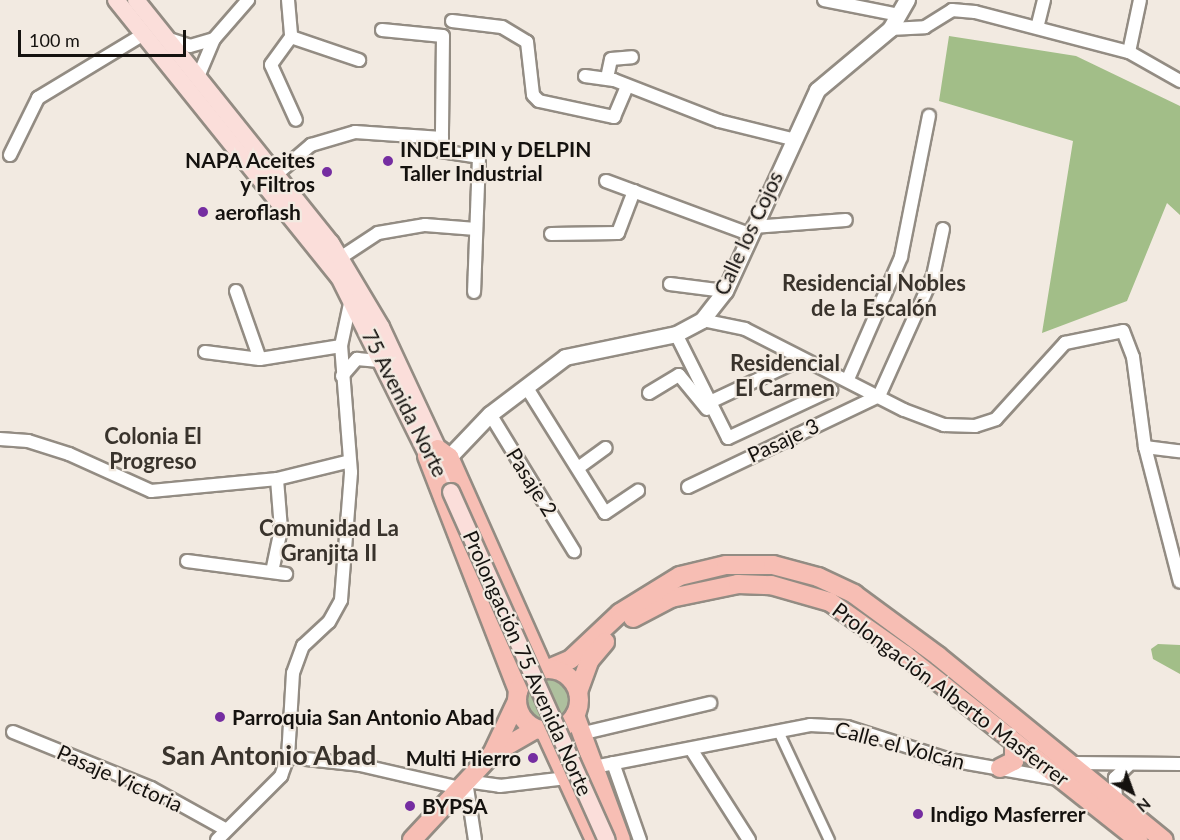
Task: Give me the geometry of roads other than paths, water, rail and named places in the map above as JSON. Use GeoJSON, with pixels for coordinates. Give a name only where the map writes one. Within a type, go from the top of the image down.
{"type":"FeatureCollection","features":[{"type":"Feature","properties":{"kind":"main road","name":"75 Avenida Norte"},"geometry":{"type":"LineString","coordinates":[[116,0],[142,35],[277,195],[351,298],[382,361],[438,454]]}},
{"type":"Feature","properties":{"kind":"main road","name":"75 Avenida Norte"},"geometry":{"type":"LineString","coordinates":[[136,0],[277,174],[340,258],[381,327],[438,454],[450,489]]}},
{"type":"Feature","properties":{"kind":"main road"},"geometry":{"type":"LineString","coordinates":[[438,454],[546,669]]}},
{"type":"Feature","properties":{"kind":"main road"},"geometry":{"type":"LineString","coordinates":[[438,454],[517,696],[522,718],[540,730],[567,778],[595,840]]}},
{"type":"Feature","properties":{"kind":"main road","name":"Prolongación 75 Avenida Norte"},"geometry":{"type":"LineString","coordinates":[[450,489],[607,840]]}},
{"type":"Feature","properties":{"kind":"main road","name":"Prolongación Alberto Masferrer"},"geometry":{"type":"LineString","coordinates":[[546,669],[571,659],[620,613],[680,576],[726,565],[773,565],[854,594],[1067,771],[1138,840]]}},
{"type":"Feature","properties":{"kind":"main road","name":"Prolongación Alberto Masferrer"},"geometry":{"type":"LineString","coordinates":[[578,692],[590,661],[636,616],[704,588],[771,585],[830,602],[854,617],[1014,745],[1067,771],[1116,800],[1164,840]]}},
{"type":"Feature","properties":{"kind":"main road"},"geometry":{"type":"LineString","coordinates":[[412,840],[492,754],[517,696],[530,675],[546,669],[564,673],[578,692],[574,715],[621,840]]}},
{"type":"Feature","properties":{"kind":"main road"},"geometry":{"type":"LineString","coordinates":[[492,754],[540,730],[562,727],[574,715]]}},
{"type":"Feature","properties":{"kind":"main road"},"geometry":{"type":"LineString","coordinates":[[1000,768],[1014,760],[1014,745]]}},
{"type":"Feature","properties":{"kind":"street"},"geometry":{"type":"LineString","coordinates":[[198,77],[214,39],[248,0]]}},
{"type":"Feature","properties":{"kind":"street"},"geometry":{"type":"LineString","coordinates":[[288,0],[291,37],[271,65],[297,120]]}},
{"type":"Feature","properties":{"kind":"street"},"geometry":{"type":"LineString","coordinates":[[824,0],[899,15]]}},
{"type":"Feature","properties":{"kind":"street","name":"Calle los Cojos"},"geometry":{"type":"LineString","coordinates":[[438,454],[565,357],[676,334],[702,320],[725,291],[792,139],[817,90],[890,28],[907,0]]}},
{"type":"Feature","properties":{"kind":"street"},"geometry":{"type":"LineString","coordinates":[[1038,24],[1044,0]]}},
{"type":"Feature","properties":{"kind":"street"},"geometry":{"type":"LineString","coordinates":[[1129,52],[1140,0]]}},
{"type":"Feature","properties":{"kind":"street"},"geometry":{"type":"LineString","coordinates":[[890,28],[925,27],[951,10],[976,6],[1001,24],[1038,24],[1129,52],[1180,81]]}},
{"type":"Feature","properties":{"kind":"street"},"geometry":{"type":"LineString","coordinates":[[452,21],[502,27],[527,42],[533,95],[539,101],[614,117],[627,87]]}},
{"type":"Feature","properties":{"kind":"street"},"geometry":{"type":"LineString","coordinates":[[382,30],[443,36],[441,151],[478,157],[474,292]]}},
{"type":"Feature","properties":{"kind":"street"},"geometry":{"type":"LineString","coordinates":[[10,155],[38,98],[142,35]]}},
{"type":"Feature","properties":{"kind":"street"},"geometry":{"type":"LineString","coordinates":[[164,37],[190,46],[214,39]]}},
{"type":"Feature","properties":{"kind":"street"},"geometry":{"type":"LineString","coordinates":[[291,37],[359,60]]}},
{"type":"Feature","properties":{"kind":"street"},"geometry":{"type":"LineString","coordinates":[[607,78],[611,59],[632,57]]}},
{"type":"Feature","properties":{"kind":"street"},"geometry":{"type":"LineString","coordinates":[[585,76],[607,78],[718,121],[792,139]]}},
{"type":"Feature","properties":{"kind":"street"},"geometry":{"type":"LineString","coordinates":[[848,379],[901,257],[929,116]]}},
{"type":"Feature","properties":{"kind":"street"},"geometry":{"type":"LineString","coordinates":[[277,174],[311,145],[355,132],[442,138]]}},
{"type":"Feature","properties":{"kind":"street"},"geometry":{"type":"LineString","coordinates":[[606,181],[751,230],[777,225],[846,220]]}},
{"type":"Feature","properties":{"kind":"street"},"geometry":{"type":"LineString","coordinates":[[551,234],[618,233],[634,191]]}},
{"type":"Feature","properties":{"kind":"street"},"geometry":{"type":"LineString","coordinates":[[340,258],[378,233],[425,225],[476,229]]}},
{"type":"Feature","properties":{"kind":"street"},"geometry":{"type":"LineString","coordinates":[[879,396],[933,276],[943,229]]}},
{"type":"Feature","properties":{"kind":"street"},"geometry":{"type":"LineString","coordinates":[[670,284],[725,291]]}},
{"type":"Feature","properties":{"kind":"street"},"geometry":{"type":"LineString","coordinates":[[236,291],[260,359]]}},
{"type":"Feature","properties":{"kind":"street"},"geometry":{"type":"LineString","coordinates":[[217,840],[225,829],[274,785],[288,757],[293,673],[303,646],[329,622],[341,600],[350,532],[351,472],[346,462],[341,346],[351,298]]}},
{"type":"Feature","properties":{"kind":"street"},"geometry":{"type":"LineString","coordinates":[[702,320],[746,329],[879,396],[944,425],[975,426],[996,419],[1065,343],[1123,331],[1133,357],[1145,447],[1180,582]]}},
{"type":"Feature","properties":{"kind":"street"},"geometry":{"type":"LineString","coordinates":[[676,334],[709,405],[728,438],[831,390]]}},
{"type":"Feature","properties":{"kind":"street"},"geometry":{"type":"LineString","coordinates":[[205,352],[260,359],[341,346]]}},
{"type":"Feature","properties":{"kind":"street"},"geometry":{"type":"LineString","coordinates":[[342,377],[357,359],[382,361]]}},
{"type":"Feature","properties":{"kind":"street"},"geometry":{"type":"LineString","coordinates":[[709,405],[793,363]]}},
{"type":"Feature","properties":{"kind":"street"},"geometry":{"type":"LineString","coordinates":[[650,393],[679,375],[709,405]]}},
{"type":"Feature","properties":{"kind":"street"},"geometry":{"type":"LineString","coordinates":[[527,388],[605,513],[638,491]]}},
{"type":"Feature","properties":{"kind":"street","name":"Pasaje 3"},"geometry":{"type":"LineString","coordinates":[[688,487],[879,396]]}},
{"type":"Feature","properties":{"kind":"street","name":"Pasaje 2"},"geometry":{"type":"LineString","coordinates":[[490,414],[574,551]]}},
{"type":"Feature","properties":{"kind":"street"},"geometry":{"type":"LineString","coordinates":[[0,439],[27,441],[69,454],[151,491],[277,479],[346,462]]}},
{"type":"Feature","properties":{"kind":"street"},"geometry":{"type":"LineString","coordinates":[[1145,447],[1180,451]]}},
{"type":"Feature","properties":{"kind":"street"},"geometry":{"type":"LineString","coordinates":[[578,468],[606,448]]}},
{"type":"Feature","properties":{"kind":"street"},"geometry":{"type":"LineString","coordinates":[[272,572],[281,528],[277,479]]}},
{"type":"Feature","properties":{"kind":"street"},"geometry":{"type":"LineString","coordinates":[[187,561],[286,574]]}},
{"type":"Feature","properties":{"kind":"street"},"geometry":{"type":"LineString","coordinates":[[580,734],[710,704]]}},
{"type":"Feature","properties":{"kind":"street","name":"Calle el Volcán"},"geometry":{"type":"LineString","coordinates":[[594,767],[810,725],[847,727],[950,760],[1000,768],[1067,771],[1180,764]]}},
{"type":"Feature","properties":{"kind":"street"},"geometry":{"type":"LineString","coordinates":[[778,731],[829,840]]}},
{"type":"Feature","properties":{"kind":"street","name":"Pasaje Victoria"},"geometry":{"type":"LineString","coordinates":[[13,732],[152,788],[225,829]]}},
{"type":"Feature","properties":{"kind":"street"},"geometry":{"type":"LineString","coordinates":[[691,749],[749,840]]}},
{"type":"Feature","properties":{"kind":"street"},"geometry":{"type":"LineString","coordinates":[[288,757],[360,765],[463,785],[500,786],[567,778]]}},
{"type":"Feature","properties":{"kind":"street"},"geometry":{"type":"LineString","coordinates":[[614,763],[640,840]]}},
{"type":"Feature","properties":{"kind":"street"},"geometry":{"type":"LineString","coordinates":[[1116,800],[1115,778],[1129,766]]}},
{"type":"Feature","properties":{"kind":"street"},"geometry":{"type":"LineString","coordinates":[[463,785],[475,840]]}},
{"type":"Feature","properties":{"kind":"place","name":"INDELPIN y DELPIN Taller Industrial"},"geometry":{"type":"Point","coordinates":[388,161]}},
{"type":"Feature","properties":{"kind":"place","name":"NAPA Aceites y Filtros"},"geometry":{"type":"Point","coordinates":[327,172]}},
{"type":"Feature","properties":{"kind":"place","name":"aeroflash"},"geometry":{"type":"Point","coordinates":[203,212]}},
{"type":"Feature","properties":{"kind":"place","name":"Parroquia San Antonio Abad"},"geometry":{"type":"Point","coordinates":[220,717]}},
{"type":"Feature","properties":{"kind":"place","name":"Multi Hierro"},"geometry":{"type":"Point","coordinates":[533,758]}},
{"type":"Feature","properties":{"kind":"place","name":"BYPSA"},"geometry":{"type":"Point","coordinates":[410,806]}},
{"type":"Feature","properties":{"kind":"place","name":"Indigo Masferrer"},"geometry":{"type":"Point","coordinates":[918,814]}},
{"type":"Feature","properties":{"kind":"district","name":"Residencial Nobles de la Escalón"},"geometry":{"type":"Point","coordinates":[874,294]}},
{"type":"Feature","properties":{"kind":"district","name":"Residencial El Carmen"},"geometry":{"type":"Point","coordinates":[785,374]}},
{"type":"Feature","properties":{"kind":"district","name":"Colonia El Progreso"},"geometry":{"type":"Point","coordinates":[153,448]}},
{"type":"Feature","properties":{"kind":"district","name":"Comunidad La Granjita II"},"geometry":{"type":"Point","coordinates":[329,540]}},
{"type":"Feature","properties":{"kind":"district","name":"San Antonio Abad"},"geometry":{"type":"Point","coordinates":[269,755]}}]}
